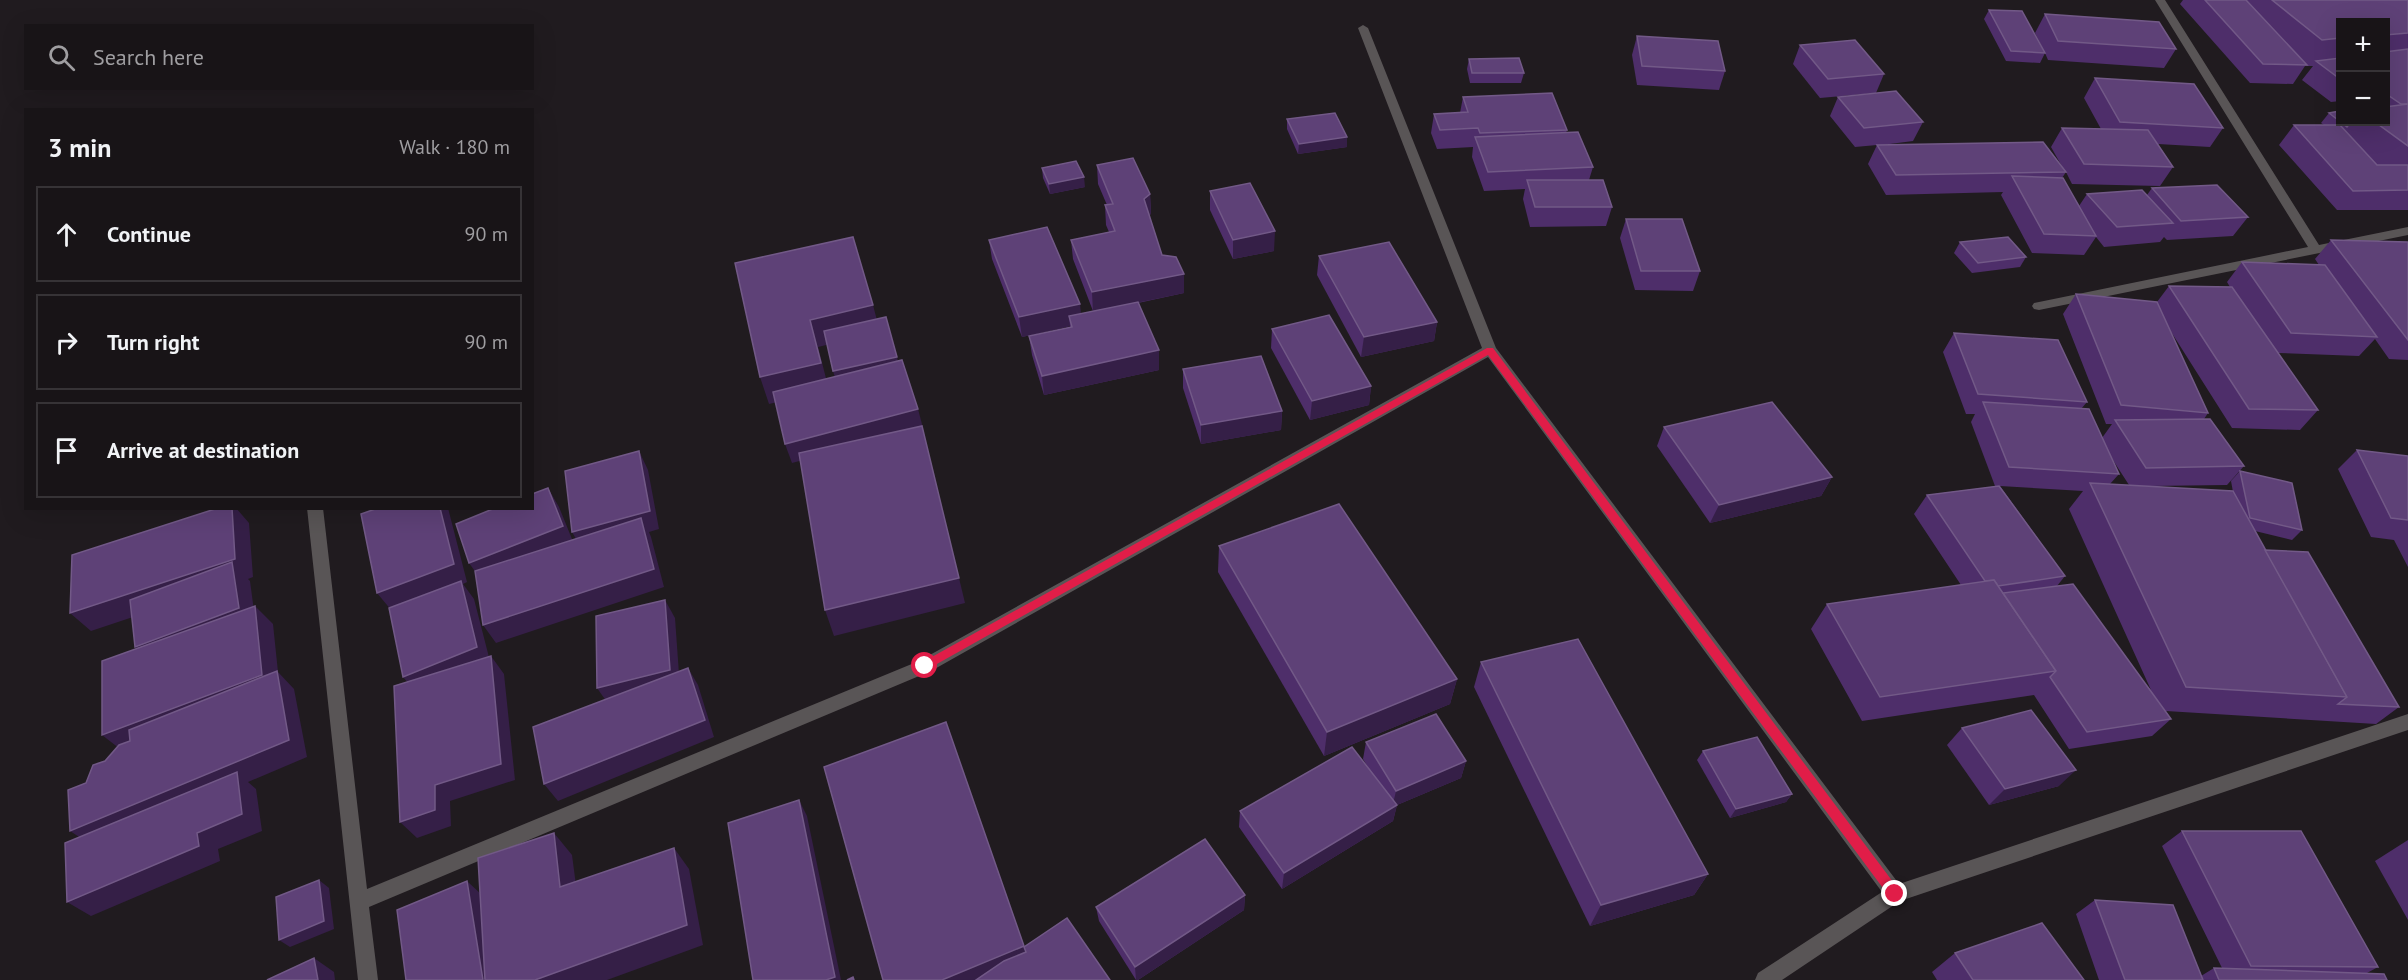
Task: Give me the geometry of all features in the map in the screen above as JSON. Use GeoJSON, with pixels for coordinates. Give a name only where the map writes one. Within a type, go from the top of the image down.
{"type":"FeatureCollection","features":[{"type":"Feature","properties":{"kind":"street"},"geometry":{"type":"LineString","coordinates":[[2160,0],[2316,250]]}},
{"type":"Feature","properties":{"kind":"street"},"geometry":{"type":"LineString","coordinates":[[1363,28],[1490,350],[1895,894]]}},
{"type":"Feature","properties":{"kind":"street"},"geometry":{"type":"LineString","coordinates":[[2039,306],[2408,231]]}},
{"type":"Feature","properties":{"kind":"street"},"geometry":{"type":"LineString","coordinates":[[359,902],[925,666],[1490,350]]}},
{"type":"Feature","properties":{"kind":"street"},"geometry":{"type":"LineString","coordinates":[[315,510],[368,980]]}},
{"type":"Feature","properties":{"kind":"street"},"geometry":{"type":"LineString","coordinates":[[1765,980],[1895,894],[2408,722]]}},
{"type":"Feature","properties":{"kind":"building"},"geometry":{"type":"Polygon","coordinates":[[[2205,0],[2246,0],[2307,65],[2263,64],[2205,0]]]}},
{"type":"Feature","properties":{"kind":"building"},"geometry":{"type":"Polygon","coordinates":[[[2272,0],[2408,0],[2408,33],[2390,35],[2390,18],[2336,18],[2336,38],[2322,40],[2272,0]]]}},
{"type":"Feature","properties":{"kind":"building"},"geometry":{"type":"Polygon","coordinates":[[[1989,10],[2022,11],[2045,53],[2011,51],[1989,10]]]}},
{"type":"Feature","properties":{"kind":"building"},"geometry":{"type":"Polygon","coordinates":[[[2045,14],[2159,22],[2176,49],[2058,41],[2045,14]]]}},
{"type":"Feature","properties":{"kind":"building"},"geometry":{"type":"Polygon","coordinates":[[[1637,36],[1718,41],[1725,71],[1642,66],[1637,36]]]}},
{"type":"Feature","properties":{"kind":"building"},"geometry":{"type":"Polygon","coordinates":[[[1855,40],[1884,74],[1828,79],[1800,45],[1855,40]]]}},
{"type":"Feature","properties":{"kind":"building"},"geometry":{"type":"Polygon","coordinates":[[[2408,49],[2408,104],[2401,104],[2390,96],[2390,51],[2408,49]]]}},
{"type":"Feature","properties":{"kind":"building"},"geometry":{"type":"Polygon","coordinates":[[[1519,58],[1524,73],[1472,73],[1469,59],[1519,58]]]}},
{"type":"Feature","properties":{"kind":"building"},"geometry":{"type":"Polygon","coordinates":[[[2336,58],[2336,76],[2316,61],[2336,58]]]}},
{"type":"Feature","properties":{"kind":"building"},"geometry":{"type":"Polygon","coordinates":[[[2095,78],[2194,84],[2223,128],[2120,122],[2095,78]]]}},
{"type":"Feature","properties":{"kind":"building"},"geometry":{"type":"Polygon","coordinates":[[[1896,91],[1923,122],[1864,128],[1838,97],[1896,91]]]}},
{"type":"Feature","properties":{"kind":"building"},"geometry":{"type":"Polygon","coordinates":[[[1552,93],[1567,130],[1480,133],[1478,128],[1440,130],[1434,114],[1468,112],[1463,97],[1552,93]]]}},
{"type":"Feature","properties":{"kind":"building"},"geometry":{"type":"Polygon","coordinates":[[[2408,104],[2408,146],[2380,126],[2390,126],[2390,106],[2408,104]]]}},
{"type":"Feature","properties":{"kind":"building"},"geometry":{"type":"Polygon","coordinates":[[[2336,112],[2336,119],[2329,113],[2336,112]]]}},
{"type":"Feature","properties":{"kind":"building"},"geometry":{"type":"Polygon","coordinates":[[[1335,113],[1347,137],[1299,144],[1287,119],[1335,113]]]}},
{"type":"Feature","properties":{"kind":"building"},"geometry":{"type":"Polygon","coordinates":[[[2294,125],[2341,126],[2377,165],[2408,165],[2408,190],[2353,191],[2294,125]]]}},
{"type":"Feature","properties":{"kind":"building"},"geometry":{"type":"Polygon","coordinates":[[[2062,128],[2148,130],[2173,167],[2084,164],[2062,128]]]}},
{"type":"Feature","properties":{"kind":"building"},"geometry":{"type":"Polygon","coordinates":[[[1578,132],[1593,167],[1488,172],[1475,137],[1578,132]]]}},
{"type":"Feature","properties":{"kind":"building"},"geometry":{"type":"Polygon","coordinates":[[[2043,142],[2066,172],[1896,175],[1877,145],[2043,142]]]}},
{"type":"Feature","properties":{"kind":"building"},"geometry":{"type":"Polygon","coordinates":[[[1133,158],[1150,194],[1144,199],[1162,255],[1176,257],[1184,274],[1092,292],[1071,240],[1115,231],[1105,205],[1113,204],[1097,165],[1133,158]]]}},
{"type":"Feature","properties":{"kind":"building"},"geometry":{"type":"Polygon","coordinates":[[[1076,161],[1084,177],[1049,184],[1042,168],[1076,161]]]}},
{"type":"Feature","properties":{"kind":"building"},"geometry":{"type":"Polygon","coordinates":[[[2012,176],[2063,178],[2096,236],[2044,234],[2012,176]]]}},
{"type":"Feature","properties":{"kind":"building"},"geometry":{"type":"Polygon","coordinates":[[[1527,180],[1603,180],[1612,207],[1535,207],[1527,180]]]}},
{"type":"Feature","properties":{"kind":"building"},"geometry":{"type":"Polygon","coordinates":[[[1250,183],[1275,231],[1233,240],[1210,191],[1250,183]]]}},
{"type":"Feature","properties":{"kind":"building"},"geometry":{"type":"Polygon","coordinates":[[[2217,185],[2248,217],[2181,221],[2152,188],[2217,185]]]}},
{"type":"Feature","properties":{"kind":"building"},"geometry":{"type":"Polygon","coordinates":[[[2142,190],[2173,223],[2117,227],[2087,194],[2142,190]]]}},
{"type":"Feature","properties":{"kind":"building"},"geometry":{"type":"Polygon","coordinates":[[[1626,219],[1682,219],[1700,271],[1641,271],[1626,219]]]}},
{"type":"Feature","properties":{"kind":"building"},"geometry":{"type":"Polygon","coordinates":[[[1047,227],[1080,304],[1019,317],[989,240],[1047,227]]]}},
{"type":"Feature","properties":{"kind":"building"},"geometry":{"type":"Polygon","coordinates":[[[853,237],[873,305],[810,320],[821,363],[760,377],[735,263],[853,237]]]}},
{"type":"Feature","properties":{"kind":"building"},"geometry":{"type":"Polygon","coordinates":[[[2008,237],[2026,257],[1978,263],[1960,242],[2008,237]]]}},
{"type":"Feature","properties":{"kind":"building"},"geometry":{"type":"Polygon","coordinates":[[[2331,240],[2408,242],[2408,340],[2331,240]]]}},
{"type":"Feature","properties":{"kind":"building"},"geometry":{"type":"Polygon","coordinates":[[[1389,242],[1437,322],[1364,337],[1319,256],[1389,242]]]}},
{"type":"Feature","properties":{"kind":"building"},"geometry":{"type":"Polygon","coordinates":[[[2242,262],[2325,265],[2377,337],[2291,333],[2242,262]]]}},
{"type":"Feature","properties":{"kind":"building"},"geometry":{"type":"Polygon","coordinates":[[[2169,286],[2232,287],[2318,410],[2249,409],[2169,286]]]}},
{"type":"Feature","properties":{"kind":"building"},"geometry":{"type":"Polygon","coordinates":[[[2076,294],[2157,302],[2208,413],[2121,405],[2076,294]]]}},
{"type":"Feature","properties":{"kind":"building"},"geometry":{"type":"Polygon","coordinates":[[[1138,302],[1159,350],[1042,376],[1029,336],[1072,327],[1069,316],[1138,302]]]}},
{"type":"Feature","properties":{"kind":"building"},"geometry":{"type":"Polygon","coordinates":[[[1329,315],[1371,386],[1312,401],[1272,329],[1329,315]]]}},
{"type":"Feature","properties":{"kind":"building"},"geometry":{"type":"Polygon","coordinates":[[[886,317],[897,357],[833,371],[824,331],[886,317]]]}},
{"type":"Feature","properties":{"kind":"building"},"geometry":{"type":"Polygon","coordinates":[[[1954,333],[2058,340],[2087,402],[1978,394],[1954,333]]]}},
{"type":"Feature","properties":{"kind":"building"},"geometry":{"type":"Polygon","coordinates":[[[1261,356],[1282,411],[1201,425],[1183,369],[1261,356]]]}},
{"type":"Feature","properties":{"kind":"building"},"geometry":{"type":"Polygon","coordinates":[[[902,360],[918,409],[785,444],[773,392],[902,360]]]}},
{"type":"Feature","properties":{"kind":"building"},"geometry":{"type":"Polygon","coordinates":[[[1772,402],[1832,477],[1719,505],[1664,427],[1772,402]]]}},
{"type":"Feature","properties":{"kind":"building"},"geometry":{"type":"Polygon","coordinates":[[[1983,402],[2089,409],[2119,474],[2009,467],[1983,402]]]}},
{"type":"Feature","properties":{"kind":"building"},"geometry":{"type":"Polygon","coordinates":[[[2210,419],[2244,466],[2146,468],[2115,420],[2210,419]]]}},
{"type":"Feature","properties":{"kind":"building"},"geometry":{"type":"Polygon","coordinates":[[[922,426],[959,578],[825,610],[799,453],[922,426]]]}},
{"type":"Feature","properties":{"kind":"building"},"geometry":{"type":"Polygon","coordinates":[[[2357,450],[2408,456],[2408,520],[2391,518],[2357,450]]]}},
{"type":"Feature","properties":{"kind":"building"},"geometry":{"type":"Polygon","coordinates":[[[639,451],[650,511],[572,532],[565,471],[639,451]]]}},
{"type":"Feature","properties":{"kind":"building"},"geometry":{"type":"Polygon","coordinates":[[[2240,471],[2292,483],[2302,530],[2250,518],[2240,471]]]}},
{"type":"Feature","properties":{"kind":"building"},"geometry":{"type":"Polygon","coordinates":[[[2090,483],[2233,491],[2347,697],[2186,687],[2090,483]]]}},
{"type":"Feature","properties":{"kind":"building"},"geometry":{"type":"Polygon","coordinates":[[[1999,486],[2065,576],[1998,586],[1994,580],[1985,581],[1927,495],[1999,486]]]}},
{"type":"Feature","properties":{"kind":"building"},"geometry":{"type":"Polygon","coordinates":[[[548,488],[563,526],[469,563],[456,524],[490,510],[534,510],[534,493],[548,488]]]}},
{"type":"Feature","properties":{"kind":"building"},"geometry":{"type":"Polygon","coordinates":[[[1339,504],[1457,679],[1327,732],[1219,546],[1339,504]]]}},
{"type":"Feature","properties":{"kind":"building"},"geometry":{"type":"Polygon","coordinates":[[[212,510],[232,510],[235,559],[70,613],[72,555],[212,510]]]}},
{"type":"Feature","properties":{"kind":"building"},"geometry":{"type":"Polygon","coordinates":[[[372,510],[440,510],[454,564],[377,593],[361,514],[372,510]]]}},
{"type":"Feature","properties":{"kind":"building"},"geometry":{"type":"Polygon","coordinates":[[[641,518],[654,569],[483,625],[475,571],[641,518]]]}},
{"type":"Feature","properties":{"kind":"building"},"geometry":{"type":"Polygon","coordinates":[[[2265,550],[2308,552],[2399,707],[2338,704],[2347,697],[2265,550]]]}},
{"type":"Feature","properties":{"kind":"building"},"geometry":{"type":"Polygon","coordinates":[[[232,562],[239,608],[135,647],[130,600],[232,562]]]}},
{"type":"Feature","properties":{"kind":"building"},"geometry":{"type":"Polygon","coordinates":[[[1994,580],[2056,671],[1880,697],[1827,604],[1994,580]]]}},
{"type":"Feature","properties":{"kind":"building"},"geometry":{"type":"Polygon","coordinates":[[[461,581],[477,647],[403,677],[389,608],[461,581]]]}},
{"type":"Feature","properties":{"kind":"building"},"geometry":{"type":"Polygon","coordinates":[[[2073,584],[2171,719],[2087,732],[2050,677],[2056,671],[2003,593],[2073,584]]]}},
{"type":"Feature","properties":{"kind":"building"},"geometry":{"type":"Polygon","coordinates":[[[665,600],[670,670],[597,688],[596,616],[665,600]]]}},
{"type":"Feature","properties":{"kind":"building"},"geometry":{"type":"Polygon","coordinates":[[[255,606],[262,675],[102,735],[102,661],[255,606]]]}},
{"type":"Feature","properties":{"kind":"building"},"geometry":{"type":"Polygon","coordinates":[[[1578,639],[1708,874],[1601,905],[1481,662],[1578,639]]]}},
{"type":"Feature","properties":{"kind":"building"},"geometry":{"type":"Polygon","coordinates":[[[491,656],[501,764],[435,785],[435,810],[400,822],[394,686],[491,656]]]}},
{"type":"Feature","properties":{"kind":"building"},"geometry":{"type":"Polygon","coordinates":[[[688,668],[705,720],[544,784],[533,727],[688,668]]]}},
{"type":"Feature","properties":{"kind":"building"},"geometry":{"type":"Polygon","coordinates":[[[277,671],[289,740],[70,831],[68,790],[86,783],[93,765],[105,761],[119,745],[130,741],[129,730],[277,671]]]}},
{"type":"Feature","properties":{"kind":"building"},"geometry":{"type":"Polygon","coordinates":[[[2031,710],[2076,770],[2005,789],[1962,728],[2031,710]]]}},
{"type":"Feature","properties":{"kind":"building"},"geometry":{"type":"Polygon","coordinates":[[[1436,714],[1466,761],[1396,791],[1366,742],[1436,714]]]}},
{"type":"Feature","properties":{"kind":"building"},"geometry":{"type":"Polygon","coordinates":[[[946,722],[1024,946],[942,980],[883,980],[824,767],[946,722]]]}},
{"type":"Feature","properties":{"kind":"building"},"geometry":{"type":"Polygon","coordinates":[[[1757,737],[1792,794],[1736,809],[1703,751],[1757,737]]]}},
{"type":"Feature","properties":{"kind":"building"},"geometry":{"type":"Polygon","coordinates":[[[1352,747],[1397,805],[1284,873],[1240,811],[1352,747]]]}},
{"type":"Feature","properties":{"kind":"building"},"geometry":{"type":"Polygon","coordinates":[[[237,772],[242,814],[197,833],[199,846],[67,902],[65,843],[237,772]]]}},
{"type":"Feature","properties":{"kind":"building"},"geometry":{"type":"Polygon","coordinates":[[[799,800],[835,977],[826,980],[753,980],[728,823],[799,800]]]}},
{"type":"Feature","properties":{"kind":"building"},"geometry":{"type":"Polygon","coordinates":[[[2182,831],[2301,831],[2378,967],[2251,966],[2182,831]]]}},
{"type":"Feature","properties":{"kind":"building"},"geometry":{"type":"Polygon","coordinates":[[[554,833],[560,887],[674,848],[687,925],[535,980],[485,980],[478,858],[554,833]]]}},
{"type":"Feature","properties":{"kind":"building"},"geometry":{"type":"Polygon","coordinates":[[[1205,839],[1245,895],[1135,967],[1096,907],[1205,839]]]}},
{"type":"Feature","properties":{"kind":"building"},"geometry":{"type":"Polygon","coordinates":[[[319,880],[324,921],[279,940],[276,897],[319,880]]]}},
{"type":"Feature","properties":{"kind":"building"},"geometry":{"type":"Polygon","coordinates":[[[467,881],[483,980],[406,980],[397,910],[467,881]]]}},
{"type":"Feature","properties":{"kind":"building"},"geometry":{"type":"Polygon","coordinates":[[[2095,900],[2173,905],[2203,980],[2125,980],[2095,900]]]}},
{"type":"Feature","properties":{"kind":"building"},"geometry":{"type":"Polygon","coordinates":[[[1067,918],[1110,980],[976,980],[1004,961],[1026,952],[1024,947],[1067,918]]]}},
{"type":"Feature","properties":{"kind":"building"},"geometry":{"type":"Polygon","coordinates":[[[2042,923],[2084,980],[1973,980],[1955,953],[2042,923]]]}},
{"type":"Feature","properties":{"kind":"building"},"geometry":{"type":"Polygon","coordinates":[[[314,958],[318,980],[267,980],[314,958]]]}},
{"type":"Feature","properties":{"kind":"building"},"geometry":{"type":"Polygon","coordinates":[[[2214,968],[2384,974],[2387,980],[2219,980],[2214,968]]]}},
{"type":"Feature","properties":{"kind":"route"},"geometry":{"type":"LineString","coordinates":[[925,666],[1490,350],[1895,894]]}}]}
